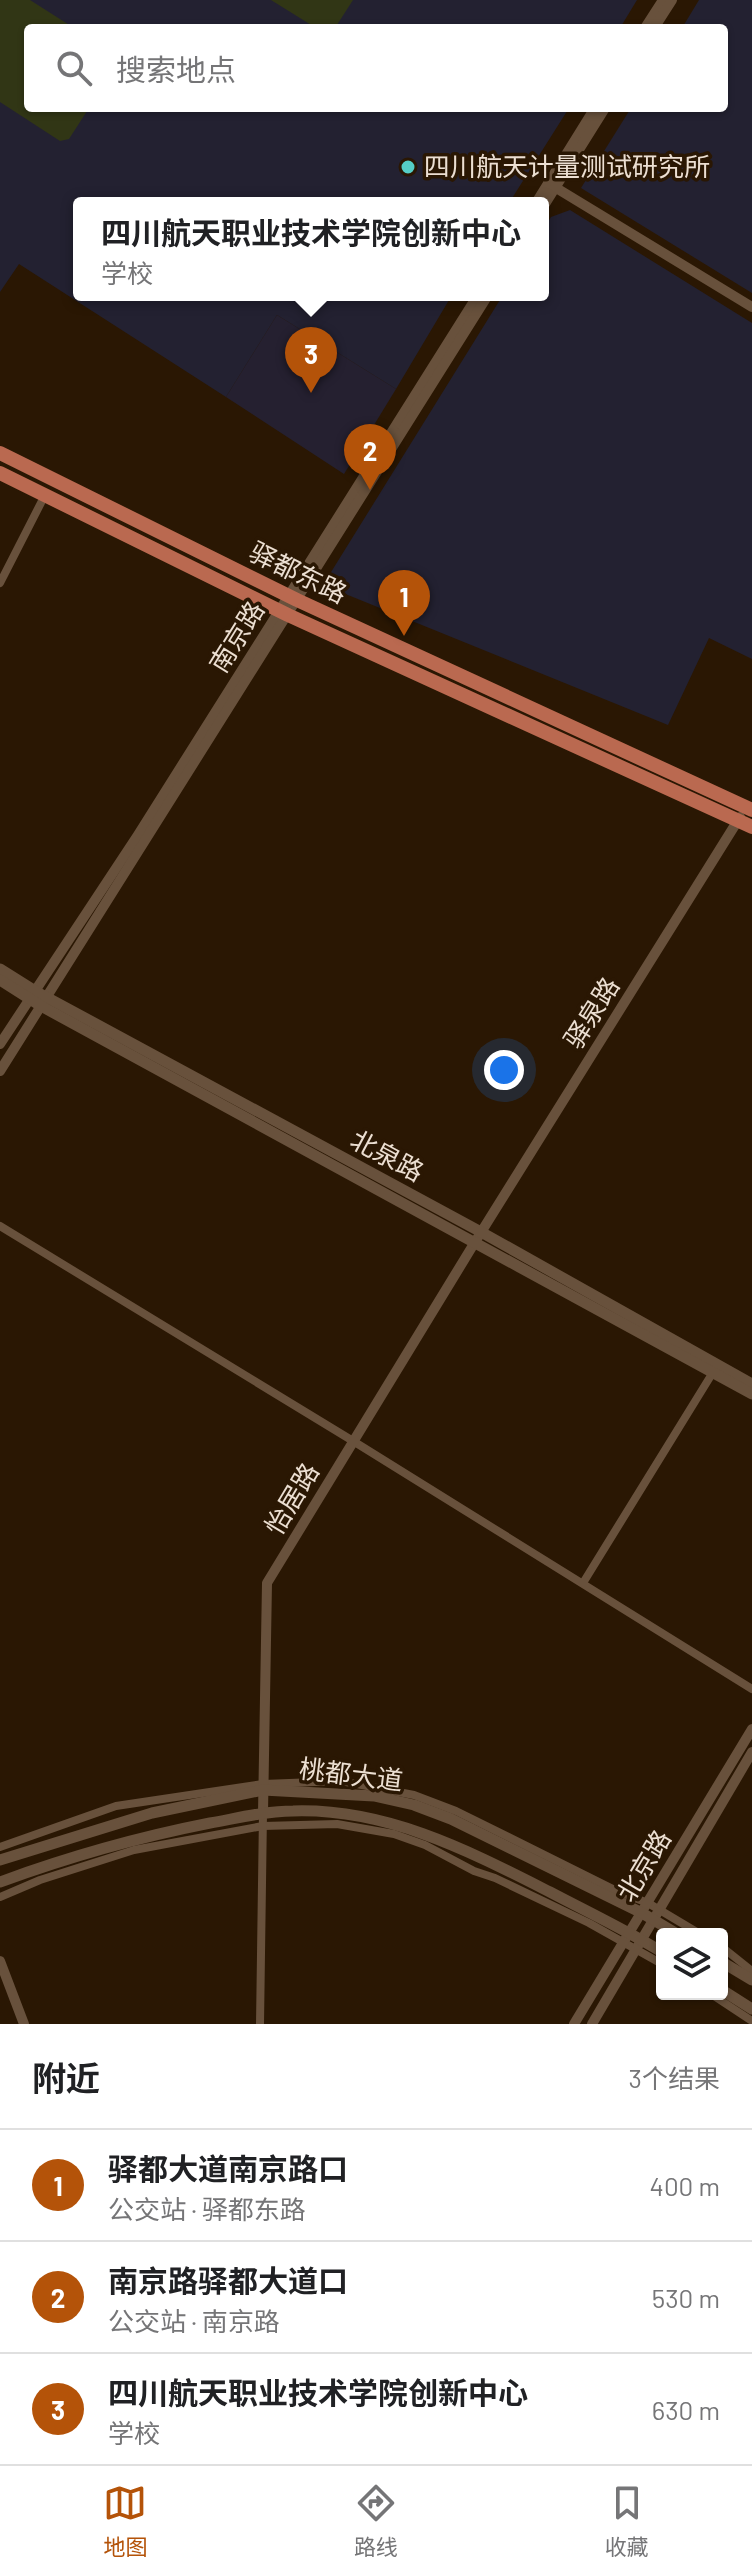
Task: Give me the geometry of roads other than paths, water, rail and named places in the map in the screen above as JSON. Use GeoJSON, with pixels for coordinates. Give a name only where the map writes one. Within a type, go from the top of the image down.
{"type":"FeatureCollection","features":[{"type":"Feature","properties":{"kind":"highway","name":"驿都东路"},"geometry":{"type":"LineString","coordinates":[[0,453],[293,598],[749,808]]}},
{"type":"Feature","properties":{"kind":"highway","name":"驿都东路"},"geometry":{"type":"LineString","coordinates":[[0,473],[284,613],[745,824]]}},
{"type":"Feature","properties":{"kind":"main road","name":"北泉路"},"geometry":{"type":"LineString","coordinates":[[0,969],[38,999]]}},
{"type":"Feature","properties":{"kind":"main road","name":"北泉路"},"geometry":{"type":"LineString","coordinates":[[0,980],[478,1237],[716,1369],[752,1394]]}},
{"type":"Feature","properties":{"kind":"main road","name":"北泉路"},"geometry":{"type":"LineString","coordinates":[[716,1369],[752,1384]]}},
{"type":"Feature","properties":{"kind":"main road","name":"桃都大道"},"geometry":{"type":"LineString","coordinates":[[0,1860],[152,1813],[263,1787],[374,1796],[414,1805],[451,1819],[650,1911],[670,1928]]}},
{"type":"Feature","properties":{"kind":"main road","name":"桃都大道"},"geometry":{"type":"LineString","coordinates":[[0,1882],[161,1833],[263,1813],[309,1811],[390,1821],[469,1851],[640,1945],[656,1950]]}},
{"type":"Feature","properties":{"kind":"main road"},"geometry":{"type":"LineString","coordinates":[[728,1966],[752,1980]]}},
{"type":"Feature","properties":{"kind":"main road"},"geometry":{"type":"LineString","coordinates":[[728,1994],[752,2009]]}},
{"type":"Feature","properties":{"kind":"street"},"geometry":{"type":"LineString","coordinates":[[648,24],[663,0]]}},
{"type":"Feature","properties":{"kind":"street"},"geometry":{"type":"LineString","coordinates":[[657,24],[672,0]]}},
{"type":"Feature","properties":{"kind":"street"},"geometry":{"type":"LineString","coordinates":[[547,197],[593,112]]}},
{"type":"Feature","properties":{"kind":"street"},"geometry":{"type":"LineString","coordinates":[[541,197],[602,112]]}},
{"type":"Feature","properties":{"kind":"street"},"geometry":{"type":"LineString","coordinates":[[552,185],[752,307]]}},
{"type":"Feature","properties":{"kind":"street","name":"南京路"},"geometry":{"type":"LineString","coordinates":[[38,999],[284,613],[474,301]]}},
{"type":"Feature","properties":{"kind":"street"},"geometry":{"type":"LineString","coordinates":[[293,598],[484,301]]}},
{"type":"Feature","properties":{"kind":"street"},"geometry":{"type":"LineString","coordinates":[[0,583],[45,495]]}},
{"type":"Feature","properties":{"kind":"street","name":"驿泉路"},"geometry":{"type":"LineString","coordinates":[[478,1237],[745,824],[749,808]]}},
{"type":"Feature","properties":{"kind":"street"},"geometry":{"type":"LineString","coordinates":[[0,1044],[38,999]]}},
{"type":"Feature","properties":{"kind":"street"},"geometry":{"type":"LineString","coordinates":[[0,1071],[38,999]]}},
{"type":"Feature","properties":{"kind":"street"},"geometry":{"type":"LineString","coordinates":[[0,1226],[752,1689]]}},
{"type":"Feature","properties":{"kind":"street","name":"怡居路"},"geometry":{"type":"LineString","coordinates":[[263,1813],[267,1583],[478,1237]]}},
{"type":"Feature","properties":{"kind":"street"},"geometry":{"type":"LineString","coordinates":[[583,1583],[716,1369]]}},
{"type":"Feature","properties":{"kind":"street","name":"北京路"},"geometry":{"type":"LineString","coordinates":[[592,2024],[640,1945],[650,1911],[752,1729]]}},
{"type":"Feature","properties":{"kind":"street","name":"北京路"},"geometry":{"type":"LineString","coordinates":[[574,2024],[627,1937],[650,1911],[752,1752]]}},
{"type":"Feature","properties":{"kind":"street"},"geometry":{"type":"LineString","coordinates":[[0,1847],[116,1806],[263,1787]]}},
{"type":"Feature","properties":{"kind":"street"},"geometry":{"type":"LineString","coordinates":[[260,2024],[263,1813]]}},
{"type":"Feature","properties":{"kind":"street"},"geometry":{"type":"LineString","coordinates":[[0,1897],[40,1880],[134,1850],[263,1826],[337,1824],[394,1834],[425,1845],[461,1865],[627,1937]]}},
{"type":"Feature","properties":{"kind":"street"},"geometry":{"type":"LineString","coordinates":[[650,1911],[687,1928]]}},
{"type":"Feature","properties":{"kind":"street"},"geometry":{"type":"LineString","coordinates":[[640,1945],[656,1959]]}},
{"type":"Feature","properties":{"kind":"street"},"geometry":{"type":"LineString","coordinates":[[728,1952],[752,1971]]}},
{"type":"Feature","properties":{"kind":"street"},"geometry":{"type":"LineString","coordinates":[[0,1961],[24,2024]]}},
{"type":"Feature","properties":{"kind":"street"},"geometry":{"type":"LineString","coordinates":[[720,2000],[752,2021]]}},
{"type":"Feature","properties":{"kind":"place","name":"四川航天计量测试研究所"},"geometry":{"type":"Point","coordinates":[408,167]}},
{"type":"Feature","properties":{"kind":"place","name":"四川航天职业技术学院创新中心"},"geometry":{"type":"Point","coordinates":[311,393]}},
{"type":"Feature","properties":{"kind":"place","name":"南京路驿都大道口"},"geometry":{"type":"Point","coordinates":[370,490]}},
{"type":"Feature","properties":{"kind":"place","name":"驿都大道南京路口"},"geometry":{"type":"Point","coordinates":[404,636]}}]}
